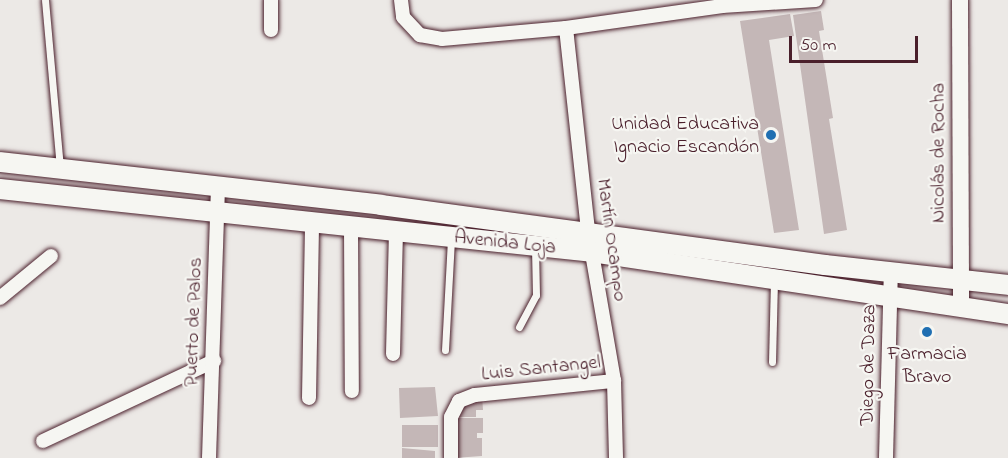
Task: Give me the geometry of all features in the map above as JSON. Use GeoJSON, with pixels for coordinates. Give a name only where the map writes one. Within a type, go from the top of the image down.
{"type":"FeatureCollection","features":[{"type":"Feature","properties":{"kind":"main road","name":"Avenida Loja"},"geometry":{"type":"LineString","coordinates":[[0,162],[588,230],[891,273],[1008,285]]}},
{"type":"Feature","properties":{"kind":"main road","name":"Avenida Loja"},"geometry":{"type":"LineString","coordinates":[[0,189],[216,214],[591,252],[774,281],[961,305],[1008,314]]}},
{"type":"Feature","properties":{"kind":"street"},"geometry":{"type":"LineString","coordinates":[[271,0],[271,30]]}},
{"type":"Feature","properties":{"kind":"street"},"geometry":{"type":"LineString","coordinates":[[401,0],[404,17],[420,35],[442,39],[566,28],[721,3],[816,0]]}},
{"type":"Feature","properties":{"kind":"street","name":"Nicolás de Rocha"},"geometry":{"type":"LineString","coordinates":[[960,0],[959,279],[961,305]]}},
{"type":"Feature","properties":{"kind":"street","name":"Martín Ocampo"},"geometry":{"type":"LineString","coordinates":[[566,28],[588,230],[614,381],[615,458]]}},
{"type":"Feature","properties":{"kind":"street","name":"Puerto de Palos"},"geometry":{"type":"LineString","coordinates":[[209,458],[218,188]]}},
{"type":"Feature","properties":{"kind":"street"},"geometry":{"type":"LineString","coordinates":[[309,398],[312,223]]}},
{"type":"Feature","properties":{"kind":"street"},"geometry":{"type":"LineString","coordinates":[[351,227],[352,391]]}},
{"type":"Feature","properties":{"kind":"street"},"geometry":{"type":"LineString","coordinates":[[393,354],[396,231]]}},
{"type":"Feature","properties":{"kind":"street"},"geometry":{"type":"LineString","coordinates":[[0,298],[51,256]]}},
{"type":"Feature","properties":{"kind":"street","name":"Diego de Daza"},"geometry":{"type":"LineString","coordinates":[[886,458],[891,273]]}},
{"type":"Feature","properties":{"kind":"street"},"geometry":{"type":"LineString","coordinates":[[43,441],[214,361]]}},
{"type":"Feature","properties":{"kind":"street","name":"Luis Santangel"},"geometry":{"type":"LineString","coordinates":[[451,458],[451,417],[459,401],[475,395],[614,381]]}},
{"type":"Feature","properties":{"kind":"lane"},"geometry":{"type":"LineString","coordinates":[[45,0],[60,169]]}},
{"type":"Feature","properties":{"kind":"lane"},"geometry":{"type":"LineString","coordinates":[[445,350],[451,237]]}},
{"type":"Feature","properties":{"kind":"lane"},"geometry":{"type":"LineString","coordinates":[[519,327],[536,295],[535,246]]}},
{"type":"Feature","properties":{"kind":"lane"},"geometry":{"type":"LineString","coordinates":[[772,362],[774,281]]}},
{"type":"Feature","properties":{"kind":"building","name":"Unidad Educativa Ignacio Escandón"},"geometry":{"type":"Polygon","coordinates":[[[821,11],[824,30],[819,31],[833,118],[829,119],[847,230],[824,234],[793,15],[821,11]]]}},
{"type":"Feature","properties":{"kind":"building","name":"Unidad Educativa Ignacio Escandón"},"geometry":{"type":"Polygon","coordinates":[[[790,14],[794,36],[769,40],[799,230],[774,233],[740,21],[790,14]]]}},
{"type":"Feature","properties":{"kind":"building"},"geometry":{"type":"Polygon","coordinates":[[[435,387],[438,416],[400,418],[399,388],[435,387]]]}},
{"type":"Feature","properties":{"kind":"building"},"geometry":{"type":"Polygon","coordinates":[[[482,396],[483,410],[476,410],[476,417],[454,417],[459,403],[482,396]]]}},
{"type":"Feature","properties":{"kind":"building"},"geometry":{"type":"Polygon","coordinates":[[[454,418],[483,418],[483,433],[477,433],[477,438],[482,438],[482,456],[454,458],[454,418]]]}},
{"type":"Feature","properties":{"kind":"building"},"geometry":{"type":"Polygon","coordinates":[[[402,425],[438,425],[438,447],[402,447],[402,425]]]}},
{"type":"Feature","properties":{"kind":"building"},"geometry":{"type":"Polygon","coordinates":[[[402,448],[435,451],[435,458],[402,458],[402,448]]]}},
{"type":"Feature","properties":{"kind":"place","name":"Unidad Educativa Ignacio Escandón"},"geometry":{"type":"Point","coordinates":[771,135]}},
{"type":"Feature","properties":{"kind":"place","name":"Farmacia Bravo"},"geometry":{"type":"Point","coordinates":[927,332]}}]}
